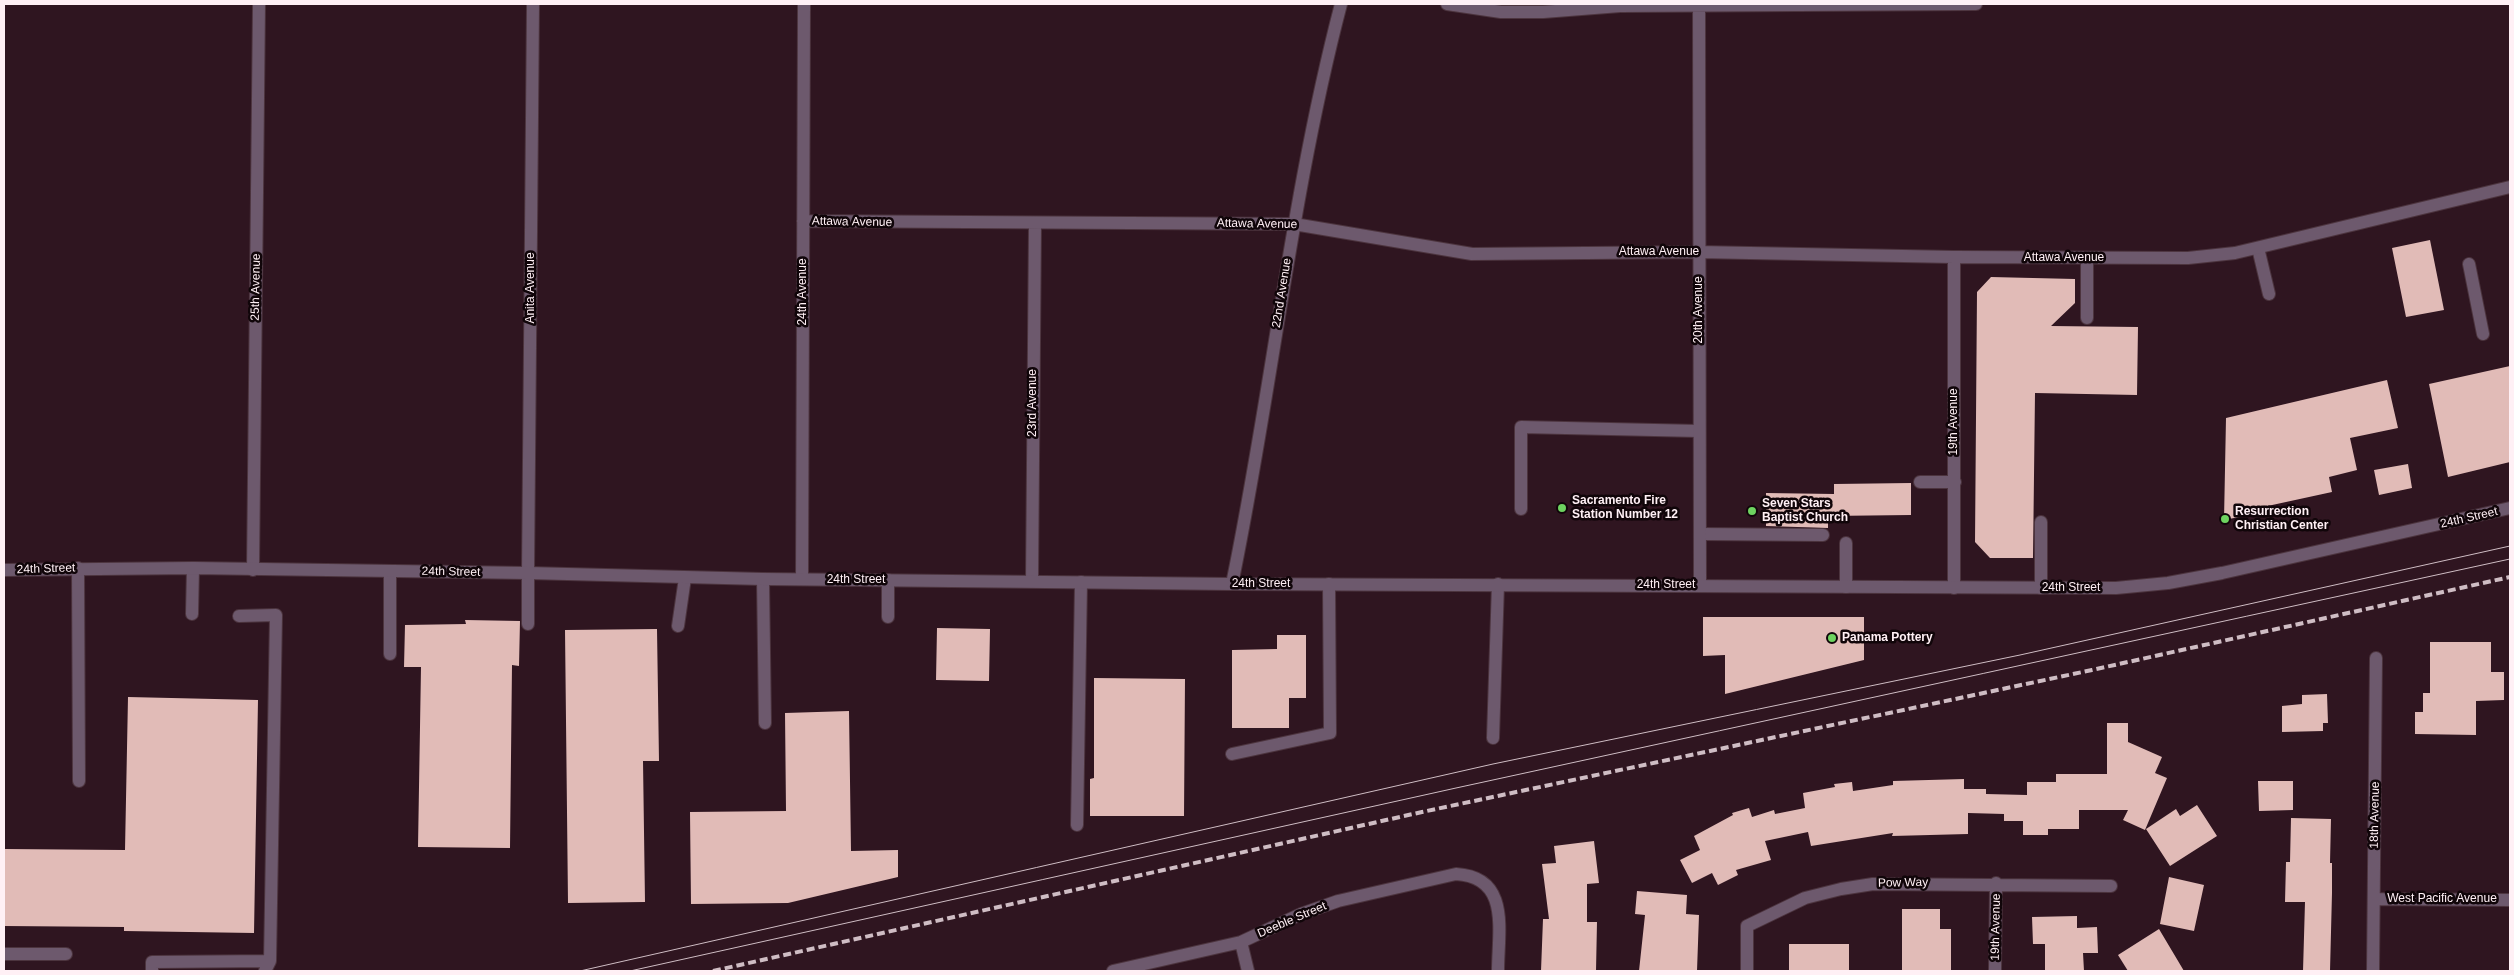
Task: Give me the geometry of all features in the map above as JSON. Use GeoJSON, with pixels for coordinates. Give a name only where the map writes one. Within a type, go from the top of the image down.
{"type":"FeatureCollection","features":[{"type":"Feature","properties":{"kind":"street","name":"25th Avenue"},"geometry":{"type":"LineString","coordinates":[[253,570],[259,4]]}},
{"type":"Feature","properties":{"kind":"street","name":"Anita Avenue"},"geometry":{"type":"LineString","coordinates":[[528,624],[534,4]]}},
{"type":"Feature","properties":{"kind":"street","name":"24th Avenue"},"geometry":{"type":"LineString","coordinates":[[802,579],[804,4]]}},
{"type":"Feature","properties":{"kind":"street","name":"22nd Avenue"},"geometry":{"type":"LineString","coordinates":[[1232,584],[1294,224],[1326,62],[1341,4]]}},
{"type":"Feature","properties":{"kind":"street"},"geometry":{"type":"LineString","coordinates":[[1447,4],[1501,12],[1543,12],[1620,6],[1738,4],[1976,4]]}},
{"type":"Feature","properties":{"kind":"street","name":"20th Avenue"},"geometry":{"type":"LineString","coordinates":[[1699,5],[1700,586]]}},
{"type":"Feature","properties":{"kind":"street","name":"Attawa Avenue"},"geometry":{"type":"LineString","coordinates":[[803,222],[1294,224],[1472,254],[1699,252],[1954,257],[2188,258],[2234,253],[2258,248],[2510,187]]}},
{"type":"Feature","properties":{"kind":"street","name":"23rd Avenue"},"geometry":{"type":"LineString","coordinates":[[1032,581],[1035,224]]}},
{"type":"Feature","properties":{"kind":"street"},"geometry":{"type":"LineString","coordinates":[[2258,248],[2269,294]]}},
{"type":"Feature","properties":{"kind":"street","name":"19th Avenue"},"geometry":{"type":"LineString","coordinates":[[1954,257],[1954,588]]}},
{"type":"Feature","properties":{"kind":"street"},"geometry":{"type":"LineString","coordinates":[[2087,258],[2087,318]]}},
{"type":"Feature","properties":{"kind":"street"},"geometry":{"type":"LineString","coordinates":[[2469,264],[2483,334]]}},
{"type":"Feature","properties":{"kind":"street"},"geometry":{"type":"LineString","coordinates":[[1521,509],[1521,427],[1699,431]]}},
{"type":"Feature","properties":{"kind":"street"},"geometry":{"type":"LineString","coordinates":[[1920,482],[1954,482]]}},
{"type":"Feature","properties":{"kind":"street","name":"24th Street"},"geometry":{"type":"LineString","coordinates":[[4,570],[193,568],[528,573],[685,578],[1232,584],[2116,588],[2194,578],[2510,508]]}},
{"type":"Feature","properties":{"kind":"street"},"geometry":{"type":"LineString","coordinates":[[2041,522],[2041,588]]}},
{"type":"Feature","properties":{"kind":"street"},"geometry":{"type":"LineString","coordinates":[[1700,534],[1824,535]]}},
{"type":"Feature","properties":{"kind":"street"},"geometry":{"type":"LineString","coordinates":[[1846,543],[1846,587]]}},
{"type":"Feature","properties":{"kind":"street"},"geometry":{"type":"LineString","coordinates":[[78,568],[79,781]]}},
{"type":"Feature","properties":{"kind":"street"},"geometry":{"type":"LineString","coordinates":[[192,614],[193,568]]}},
{"type":"Feature","properties":{"kind":"street"},"geometry":{"type":"LineString","coordinates":[[390,571],[390,654]]}},
{"type":"Feature","properties":{"kind":"street"},"geometry":{"type":"LineString","coordinates":[[678,626],[685,578]]}},
{"type":"Feature","properties":{"kind":"street"},"geometry":{"type":"LineString","coordinates":[[763,579],[765,724]]}},
{"type":"Feature","properties":{"kind":"street"},"geometry":{"type":"LineString","coordinates":[[888,580],[888,617]]}},
{"type":"Feature","properties":{"kind":"street"},"geometry":{"type":"LineString","coordinates":[[1077,825],[1081,582]]}},
{"type":"Feature","properties":{"kind":"street"},"geometry":{"type":"LineString","coordinates":[[1232,754],[1330,732],[1329,584]]}},
{"type":"Feature","properties":{"kind":"street"},"geometry":{"type":"LineString","coordinates":[[1493,738],[1498,584]]}},
{"type":"Feature","properties":{"kind":"street"},"geometry":{"type":"LineString","coordinates":[[152,971],[152,962],[268,966],[276,615],[239,616]]}},
{"type":"Feature","properties":{"kind":"street","name":"18th Avenue"},"geometry":{"type":"LineString","coordinates":[[2373,971],[2376,658]]}},
{"type":"Feature","properties":{"kind":"street","name":"Deeble Street"},"geometry":{"type":"LineString","coordinates":[[1113,971],[1241,942],[1301,914],[1338,901],[1456,874],[1472,875],[1484,882],[1492,891],[1497,904],[1498,971]]}},
{"type":"Feature","properties":{"kind":"street","name":"19th Avenue"},"geometry":{"type":"LineString","coordinates":[[1995,971],[1996,883]]}},
{"type":"Feature","properties":{"kind":"street","name":"Pow Way"},"geometry":{"type":"LineString","coordinates":[[1747,971],[1747,926],[1805,898],[1841,889],[1873,884],[1996,883],[2111,886]]}},
{"type":"Feature","properties":{"kind":"street","name":"West Pacific Avenue"},"geometry":{"type":"LineString","coordinates":[[2374,899],[2510,900]]}},
{"type":"Feature","properties":{"kind":"street"},"geometry":{"type":"LineString","coordinates":[[1241,942],[1248,971]]}},
{"type":"Feature","properties":{"kind":"street"},"geometry":{"type":"LineString","coordinates":[[4,954],[66,954]]}},
{"type":"Feature","properties":{"kind":"building"},"geometry":{"type":"Polygon","coordinates":[[[2430,240],[2444,310],[2406,317],[2392,248],[2430,240]]]}},
{"type":"Feature","properties":{"kind":"building"},"geometry":{"type":"Polygon","coordinates":[[[1991,277],[2075,279],[2075,303],[2051,326],[2138,327],[2137,395],[2035,393],[2033,558],[1990,558],[1975,542],[1977,292],[1991,277]]]}},
{"type":"Feature","properties":{"kind":"building"},"geometry":{"type":"Polygon","coordinates":[[[2510,366],[2510,462],[2448,477],[2429,384],[2510,366]]]}},
{"type":"Feature","properties":{"kind":"building"},"geometry":{"type":"Polygon","coordinates":[[[2387,380],[2398,428],[2350,438],[2357,470],[2329,477],[2332,492],[2263,507],[2264,512],[2224,520],[2226,418],[2387,380]]]}},
{"type":"Feature","properties":{"kind":"building"},"geometry":{"type":"Polygon","coordinates":[[[2408,464],[2412,488],[2379,495],[2374,470],[2408,464]]]}},
{"type":"Feature","properties":{"kind":"building"},"geometry":{"type":"Polygon","coordinates":[[[1911,483],[1911,515],[1828,516],[1828,528],[1766,526],[1766,493],[1834,494],[1834,484],[1911,483]]]}},
{"type":"Feature","properties":{"kind":"building"},"geometry":{"type":"Polygon","coordinates":[[[1703,617],[1864,617],[1864,660],[1725,694],[1725,655],[1703,656],[1703,617]]]}},
{"type":"Feature","properties":{"kind":"building"},"geometry":{"type":"Polygon","coordinates":[[[465,620],[520,621],[519,666],[512,665],[510,848],[418,847],[421,667],[404,667],[405,625],[466,624],[465,620]]]}},
{"type":"Feature","properties":{"kind":"building"},"geometry":{"type":"Polygon","coordinates":[[[937,628],[990,629],[989,681],[936,680],[937,628]]]}},
{"type":"Feature","properties":{"kind":"building"},"geometry":{"type":"Polygon","coordinates":[[[657,629],[659,761],[643,761],[645,902],[568,903],[565,630],[657,629]]]}},
{"type":"Feature","properties":{"kind":"building"},"geometry":{"type":"Polygon","coordinates":[[[1277,635],[1306,635],[1306,698],[1289,698],[1289,728],[1232,728],[1232,650],[1277,649],[1277,635]]]}},
{"type":"Feature","properties":{"kind":"building"},"geometry":{"type":"Polygon","coordinates":[[[2430,642],[2491,642],[2491,672],[2504,672],[2504,700],[2476,701],[2476,735],[2415,734],[2415,712],[2423,712],[2423,693],[2430,693],[2430,642]]]}},
{"type":"Feature","properties":{"kind":"building"},"geometry":{"type":"Polygon","coordinates":[[[1094,678],[1185,679],[1184,816],[1090,816],[1090,779],[1094,778],[1094,678]]]}},
{"type":"Feature","properties":{"kind":"building"},"geometry":{"type":"Polygon","coordinates":[[[2327,694],[2328,723],[2323,723],[2323,731],[2282,732],[2282,706],[2302,704],[2302,695],[2327,694]]]}},
{"type":"Feature","properties":{"kind":"building"},"geometry":{"type":"Polygon","coordinates":[[[128,697],[258,700],[254,933],[124,931],[124,927],[4,926],[4,849],[125,850],[128,697]]]}},
{"type":"Feature","properties":{"kind":"building"},"geometry":{"type":"Polygon","coordinates":[[[849,711],[851,851],[898,850],[898,877],[788,903],[691,904],[690,812],[786,811],[785,713],[849,711]]]}},
{"type":"Feature","properties":{"kind":"building"},"geometry":{"type":"Polygon","coordinates":[[[2107,723],[2128,723],[2128,742],[2162,757],[2155,773],[2167,778],[2145,830],[2123,820],[2128,810],[2079,810],[2079,829],[2048,829],[2048,835],[2023,835],[2023,821],[2004,821],[2004,814],[1968,813],[1968,834],[1892,836],[1893,833],[1811,846],[1808,832],[1765,841],[1771,860],[1736,870],[1738,875],[1718,885],[1712,873],[1692,883],[1680,860],[1700,850],[1694,836],[1733,815],[1732,813],[1749,808],[1752,817],[1774,810],[1775,814],[1805,808],[1803,793],[1835,787],[1834,784],[1852,782],[1853,791],[1893,785],[1893,781],[1964,779],[1964,789],[1986,789],[1986,794],[2027,795],[2027,782],[2056,782],[2056,774],[2107,774],[2107,723]]]}},
{"type":"Feature","properties":{"kind":"building"},"geometry":{"type":"Polygon","coordinates":[[[2258,781],[2293,781],[2293,810],[2259,811],[2258,781]]]}},
{"type":"Feature","properties":{"kind":"building"},"geometry":{"type":"Polygon","coordinates":[[[2197,805],[2217,836],[2170,866],[2146,829],[2176,809],[2180,816],[2197,805]]]}},
{"type":"Feature","properties":{"kind":"building"},"geometry":{"type":"Polygon","coordinates":[[[2291,818],[2331,819],[2330,971],[2303,971],[2305,902],[2285,902],[2286,862],[2290,862],[2291,818]]]}},
{"type":"Feature","properties":{"kind":"building"},"geometry":{"type":"Polygon","coordinates":[[[1594,841],[1599,883],[1587,884],[1587,922],[1597,922],[1596,971],[1541,971],[1543,919],[1549,919],[1542,864],[1556,863],[1554,846],[1594,841]]]}},
{"type":"Feature","properties":{"kind":"building"},"geometry":{"type":"Polygon","coordinates":[[[2169,877],[2204,885],[2194,931],[2160,924],[2169,877]]]}},
{"type":"Feature","properties":{"kind":"building"},"geometry":{"type":"Polygon","coordinates":[[[1637,891],[1687,895],[1686,914],[1699,915],[1697,971],[1639,971],[1645,915],[1635,914],[1637,891]]]}},
{"type":"Feature","properties":{"kind":"building"},"geometry":{"type":"Polygon","coordinates":[[[1902,909],[1940,909],[1940,929],[1951,929],[1951,971],[1902,971],[1902,909]]]}},
{"type":"Feature","properties":{"kind":"building"},"geometry":{"type":"Polygon","coordinates":[[[2077,916],[2077,928],[2097,927],[2098,953],[2083,953],[2084,971],[2045,971],[2045,944],[2033,944],[2032,917],[2077,916]]]}},
{"type":"Feature","properties":{"kind":"building"},"geometry":{"type":"Polygon","coordinates":[[[2159,929],[2184,971],[2128,971],[2118,955],[2159,929]]]}},
{"type":"Feature","properties":{"kind":"building"},"geometry":{"type":"Polygon","coordinates":[[[1789,944],[1849,944],[1849,971],[1789,971],[1789,944]]]}},
{"type":"Feature","properties":{"kind":"tram line"},"geometry":{"type":"LineString","coordinates":[[580,971],[1493,764],[2020,655],[2510,546]]}},
{"type":"Feature","properties":{"kind":"tram line"},"geometry":{"type":"LineString","coordinates":[[630,971],[1456,788],[2510,559]]}},
{"type":"Feature","properties":{"kind":"railway"},"geometry":{"type":"LineString","coordinates":[[713,971],[1422,812],[2092,670],[2510,577]]}},
{"type":"Feature","properties":{"kind":"place","name":"Sacramento Fire Station Number 12"},"geometry":{"type":"Point","coordinates":[1562,508]}},
{"type":"Feature","properties":{"kind":"place","name":"Seven Stars Baptist Church"},"geometry":{"type":"Point","coordinates":[1752,511]}},
{"type":"Feature","properties":{"kind":"place","name":"Resurrection Christian Center"},"geometry":{"type":"Point","coordinates":[2225,519]}},
{"type":"Feature","properties":{"kind":"place","name":"Panama Pottery"},"geometry":{"type":"Point","coordinates":[1832,638]}}]}
